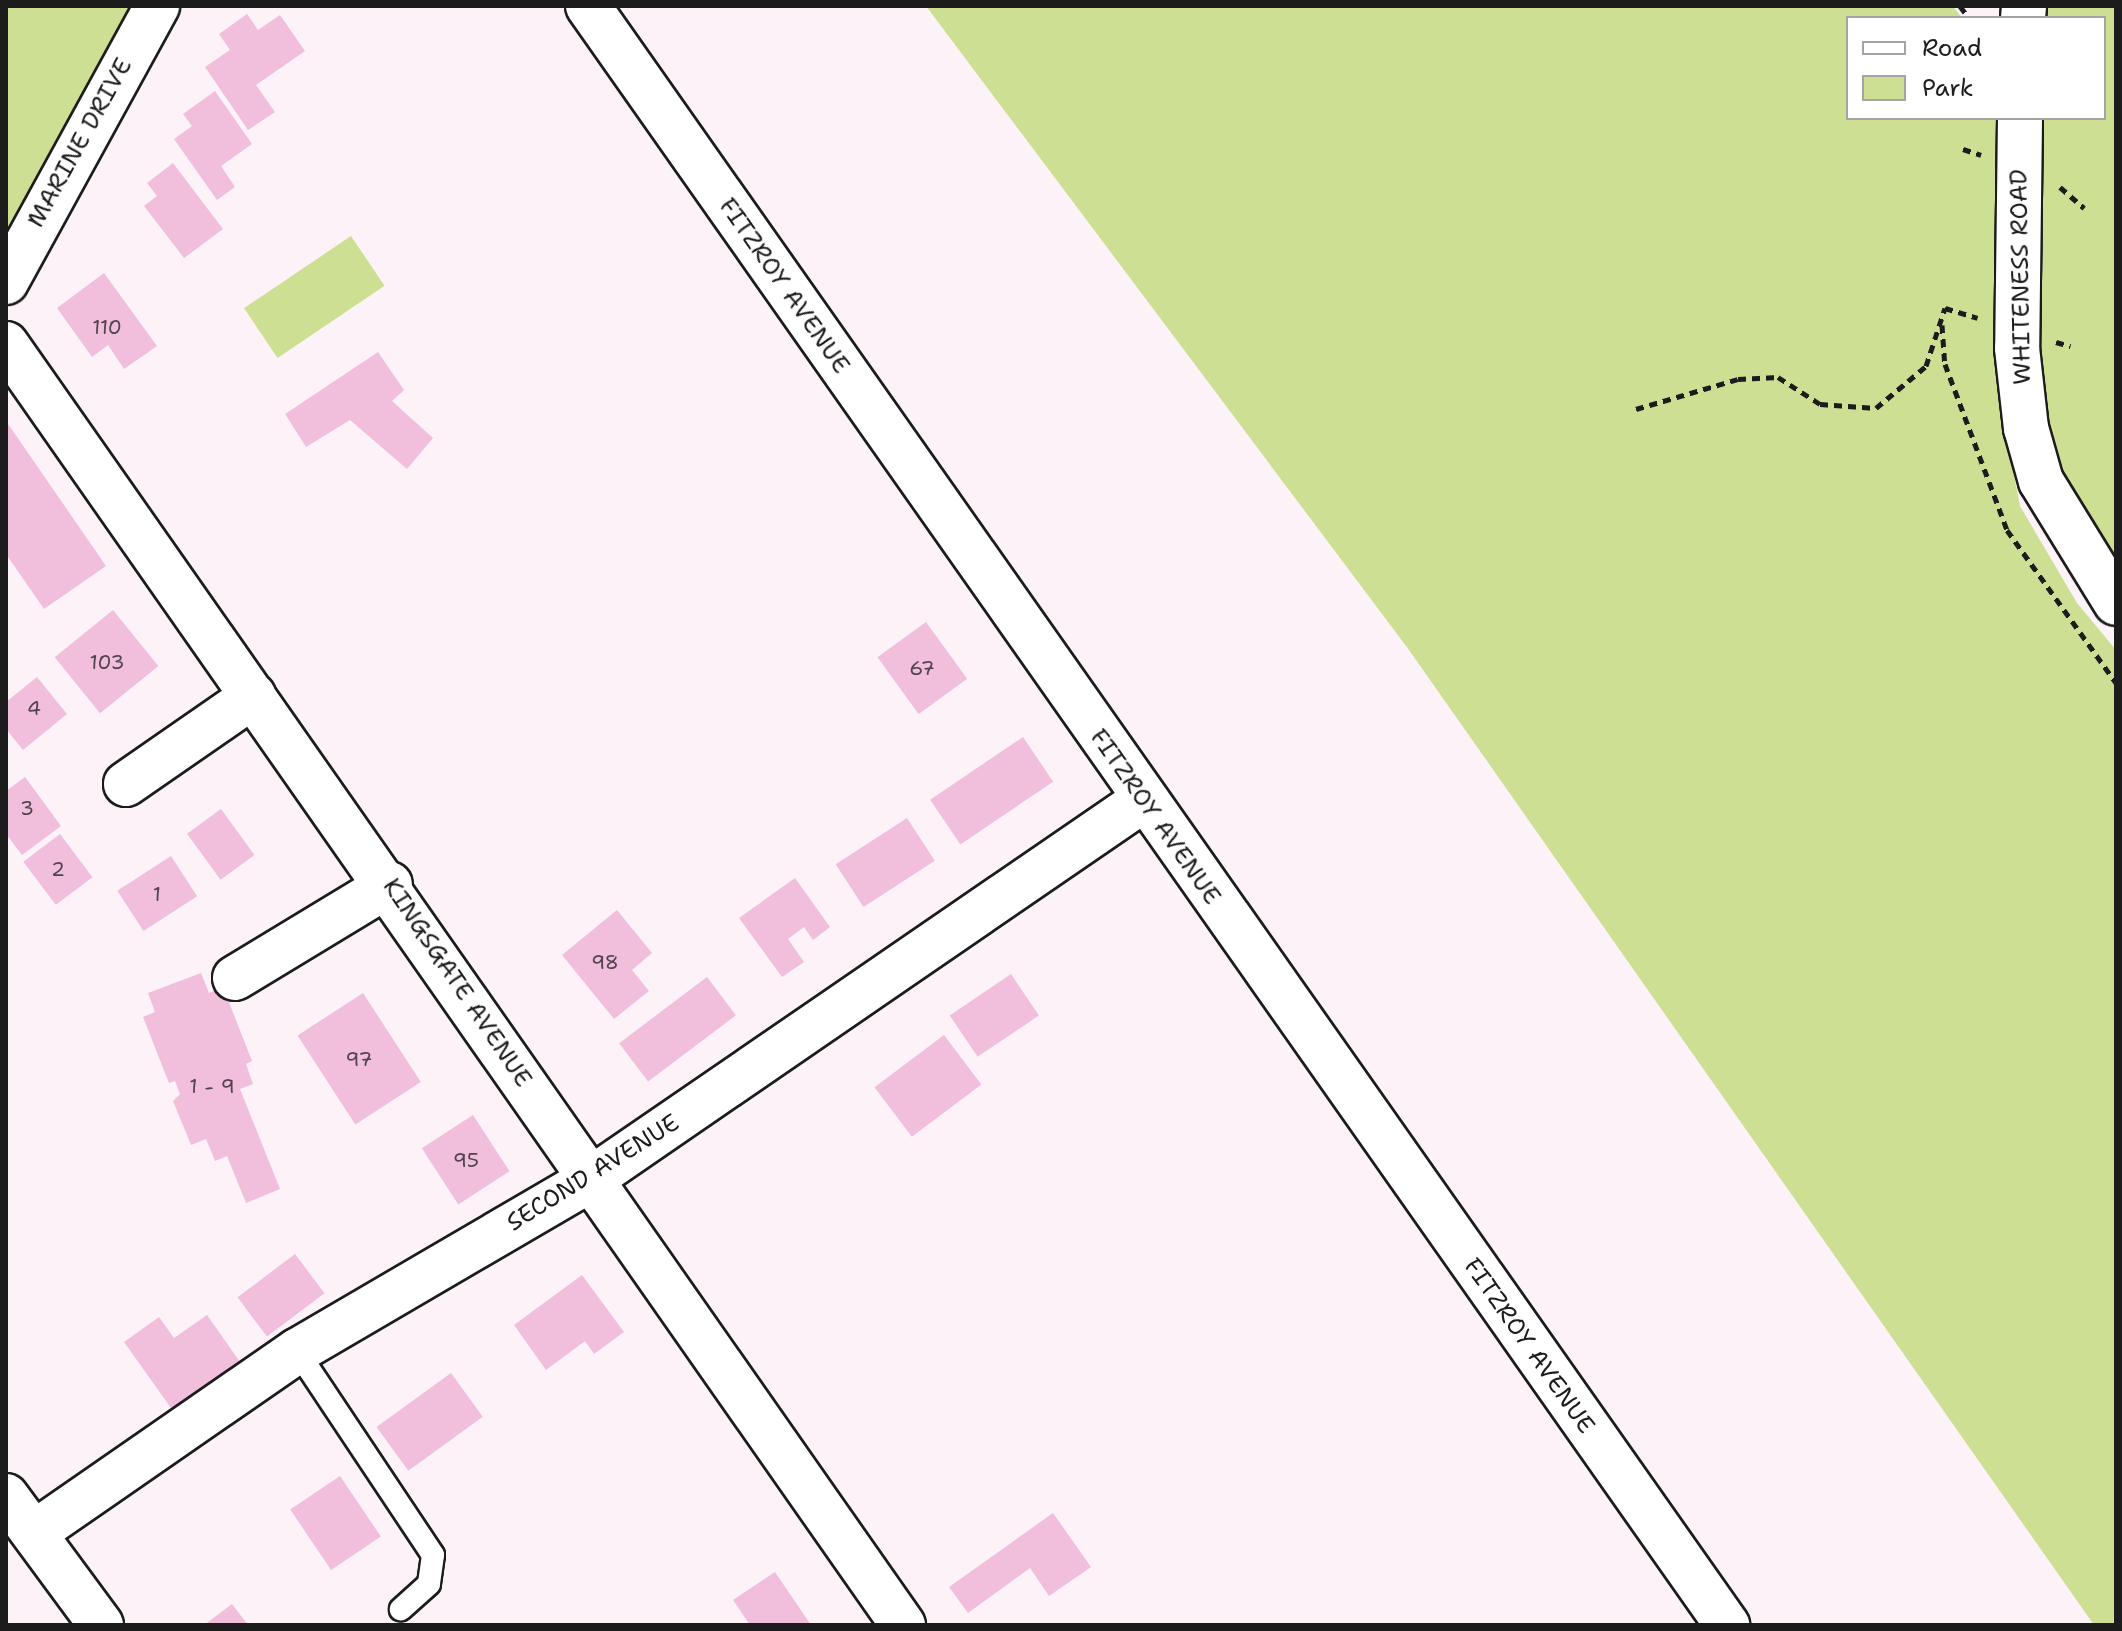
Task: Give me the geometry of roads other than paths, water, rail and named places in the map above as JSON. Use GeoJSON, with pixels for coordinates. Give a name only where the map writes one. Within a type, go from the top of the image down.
{"type":"FeatureCollection","features":[{"type":"Feature","properties":{"kind":"street","name":"MARINE DRIVE"},"geometry":{"type":"LineString","coordinates":[[6,282],[157,6]]}},
{"type":"Feature","properties":{"kind":"street","name":"FITZROY AVENUE"},"geometry":{"type":"LineString","coordinates":[[588,6],[1143,800],[1727,1625]]}},
{"type":"Feature","properties":{"kind":"street","name":"WHITENESS ROAD"},"geometry":{"type":"LineString","coordinates":[[2020,120],[2016,330],[2026,428],[2041,481],[2116,603]]}},
{"type":"Feature","properties":{"kind":"street","name":"KINGSGATE AVENUE"},"geometry":{"type":"LineString","coordinates":[[6,344],[253,696],[390,884],[591,1179],[903,1625]]}},
{"type":"Feature","properties":{"kind":"street"},"geometry":{"type":"LineString","coordinates":[[119,788],[253,696]]}},
{"type":"Feature","properties":{"kind":"street","name":"SECOND AVENUE"},"geometry":{"type":"LineString","coordinates":[[34,1533],[297,1351],[591,1179],[1143,800]]}},
{"type":"Feature","properties":{"kind":"street"},"geometry":{"type":"LineString","coordinates":[[235,978],[390,884]]}},
{"type":"Feature","properties":{"kind":"street"},"geometry":{"type":"LineString","coordinates":[[6,1496],[101,1625]]}},
{"type":"Feature","properties":{"kind":"lane"},"geometry":{"type":"LineString","coordinates":[[297,1351],[433,1555],[429,1584],[401,1609]]}}]}
